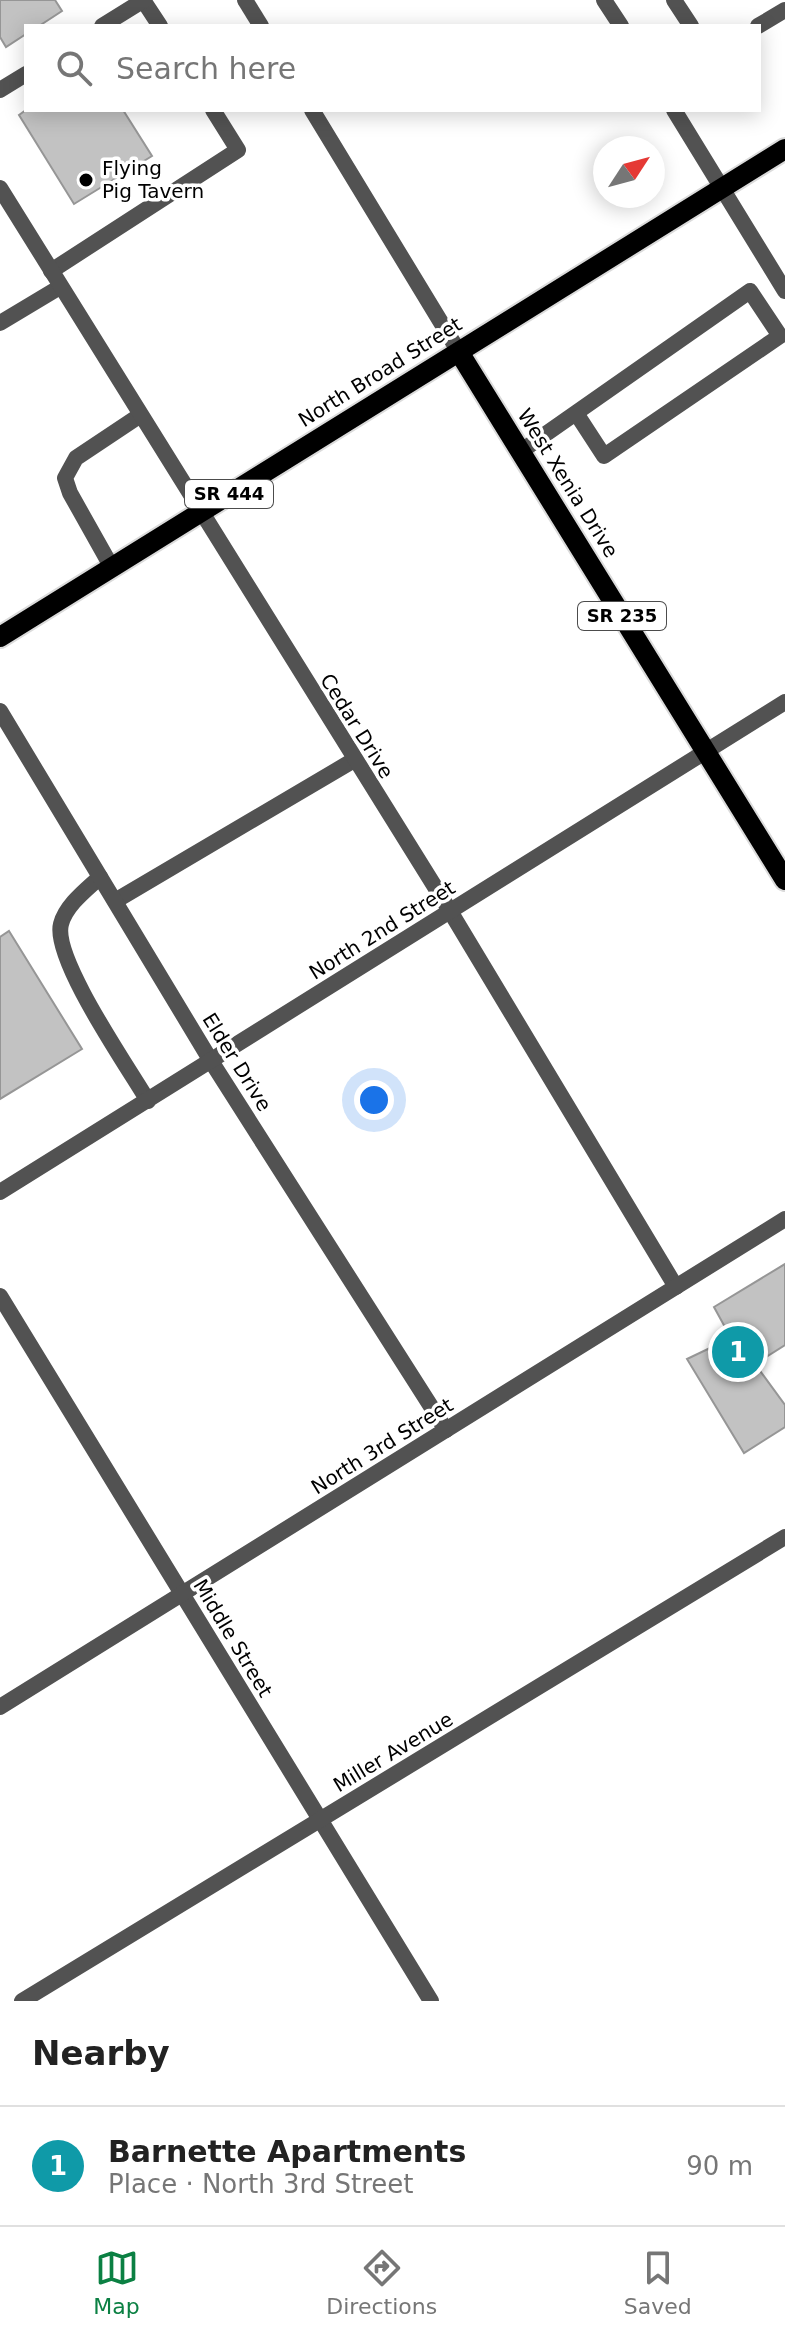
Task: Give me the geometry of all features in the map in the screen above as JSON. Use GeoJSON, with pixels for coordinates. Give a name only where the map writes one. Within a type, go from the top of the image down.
{"type":"FeatureCollection","features":[{"type":"Feature","properties":{"kind":"main road","name":"North Broad Street"},"geometry":{"type":"LineString","coordinates":[[0,637],[785,149]]}},
{"type":"Feature","properties":{"kind":"main road","name":"West Xenia Drive"},"geometry":{"type":"LineString","coordinates":[[459,352],[785,880]]}},
{"type":"Feature","properties":{"kind":"street"},"geometry":{"type":"LineString","coordinates":[[105,24],[144,0],[159,24]]}},
{"type":"Feature","properties":{"kind":"street"},"geometry":{"type":"LineString","coordinates":[[245,0],[260,24]]}},
{"type":"Feature","properties":{"kind":"street"},"geometry":{"type":"LineString","coordinates":[[604,0],[620,24]]}},
{"type":"Feature","properties":{"kind":"street"},"geometry":{"type":"LineString","coordinates":[[674,0],[690,24]]}},
{"type":"Feature","properties":{"kind":"street"},"geometry":{"type":"LineString","coordinates":[[761,24],[785,10]]}},
{"type":"Feature","properties":{"kind":"street"},"geometry":{"type":"LineString","coordinates":[[0,90],[24,75]]}},
{"type":"Feature","properties":{"kind":"street"},"geometry":{"type":"LineString","coordinates":[[51,271],[238,150],[214,112]]}},
{"type":"Feature","properties":{"kind":"street","name":"West Xenia Drive"},"geometry":{"type":"LineString","coordinates":[[313,112],[459,352]]}},
{"type":"Feature","properties":{"kind":"street"},"geometry":{"type":"LineString","coordinates":[[675,112],[785,291]]}},
{"type":"Feature","properties":{"kind":"street","name":"Cedar Drive"},"geometry":{"type":"LineString","coordinates":[[0,188],[139,416],[450,911],[676,1287]]}},
{"type":"Feature","properties":{"kind":"street"},"geometry":{"type":"LineString","coordinates":[[520,452],[775,274]]}},
{"type":"Feature","properties":{"kind":"street"},"geometry":{"type":"LineString","coordinates":[[0,323],[60,287]]}},
{"type":"Feature","properties":{"kind":"street"},"geometry":{"type":"LineString","coordinates":[[576,413],[604,456],[780,336],[750,291]]}},
{"type":"Feature","properties":{"kind":"street"},"geometry":{"type":"LineString","coordinates":[[111,566],[70,493],[65,478],[76,458],[139,416]]}},
{"type":"Feature","properties":{"kind":"street","name":"North 2nd Street"},"geometry":{"type":"LineString","coordinates":[[0,1192],[785,702]]}},
{"type":"Feature","properties":{"kind":"street","name":"Elder Drive"},"geometry":{"type":"LineString","coordinates":[[0,711],[211,1061],[446,1430]]}},
{"type":"Feature","properties":{"kind":"street"},"geometry":{"type":"LineString","coordinates":[[115,901],[354,760]]}},
{"type":"Feature","properties":{"kind":"street"},"geometry":{"type":"LineString","coordinates":[[100,877],[70,908],[61,922],[59,938],[84,994],[148,1101]]}},
{"type":"Feature","properties":{"kind":"street","name":"North 3rd Street"},"geometry":{"type":"LineString","coordinates":[[0,1707],[785,1219]]}},
{"type":"Feature","properties":{"kind":"street","name":"Middle Street"},"geometry":{"type":"LineString","coordinates":[[0,1296],[431,2001]]}},
{"type":"Feature","properties":{"kind":"street","name":"Miller Avenue"},"geometry":{"type":"LineString","coordinates":[[22,2001],[785,1537]]}},
{"type":"Feature","properties":{"kind":"building"},"geometry":{"type":"Polygon","coordinates":[[[0,0],[55,0],[62,11],[42,24],[24,24],[24,35],[6,47],[0,37],[0,0]]]}},
{"type":"Feature","properties":{"kind":"building","name":"Flying Pig Tavern"},"geometry":{"type":"Polygon","coordinates":[[[24,111],[124,112],[152,156],[74,204],[19,115],[24,111]]]}},
{"type":"Feature","properties":{"kind":"building"},"geometry":{"type":"Polygon","coordinates":[[[9,931],[82,1049],[0,1099],[0,937],[9,931]]]}},
{"type":"Feature","properties":{"kind":"building"},"geometry":{"type":"Polygon","coordinates":[[[785,1264],[785,1345],[755,1364],[785,1405],[785,1427],[744,1453],[687,1359],[731,1338],[714,1307],[785,1264]]]}},
{"type":"Feature","properties":{"kind":"place","name":"Flying Pig Tavern"},"geometry":{"type":"Point","coordinates":[86,180]}},
{"type":"Feature","properties":{"kind":"place","name":"Barnette Apartments"},"geometry":{"type":"Point","coordinates":[738,1352]}}]}
